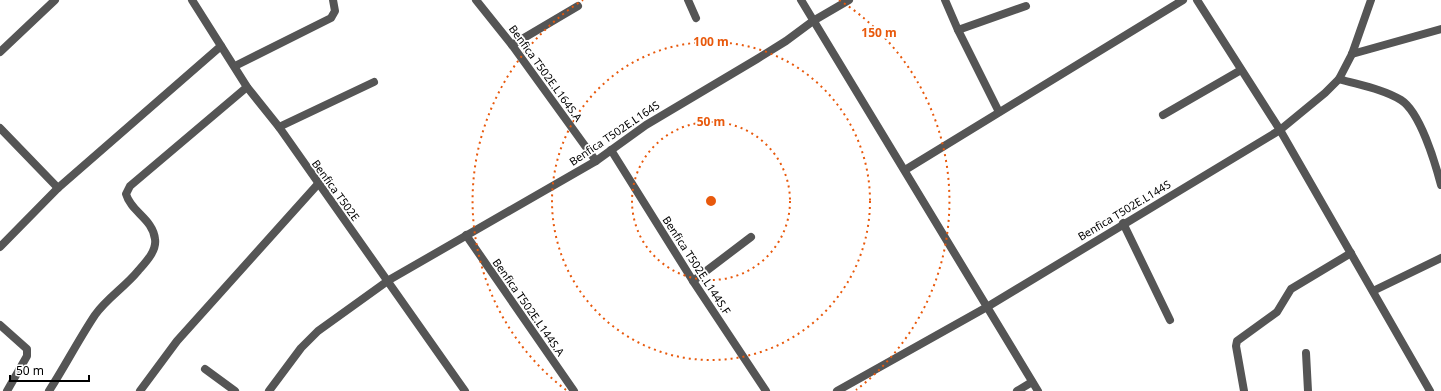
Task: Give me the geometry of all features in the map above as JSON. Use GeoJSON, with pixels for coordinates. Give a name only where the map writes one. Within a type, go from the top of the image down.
{"type":"FeatureCollection","features":[{"type":"Feature","properties":{"kind":"street"},"geometry":{"type":"LineString","coordinates":[[0,52],[55,0]]}},
{"type":"Feature","properties":{"kind":"street","name":"Benfica T502E"},"geometry":{"type":"LineString","coordinates":[[193,0],[247,87],[279,127],[318,184],[389,280],[465,391]]}},
{"type":"Feature","properties":{"kind":"street"},"geometry":{"type":"LineString","coordinates":[[235,66],[332,18],[335,11],[333,0]]}},
{"type":"Feature","properties":{"kind":"street","name":"Benfica T502E.L164S.A"},"geometry":{"type":"LineString","coordinates":[[476,0],[512,45],[596,160]]}},
{"type":"Feature","properties":{"kind":"street"},"geometry":{"type":"LineString","coordinates":[[688,0],[696,18]]}},
{"type":"Feature","properties":{"kind":"street"},"geometry":{"type":"LineString","coordinates":[[801,0],[1038,391]]}},
{"type":"Feature","properties":{"kind":"street","name":"Benfica T502E.L164S"},"geometry":{"type":"LineString","coordinates":[[269,391],[291,360],[318,331],[389,280],[596,160],[679,103],[786,41],[813,21],[849,0]]}},
{"type":"Feature","properties":{"kind":"street"},"geometry":{"type":"LineString","coordinates":[[945,0],[958,30],[999,112]]}},
{"type":"Feature","properties":{"kind":"street"},"geometry":{"type":"LineString","coordinates":[[905,170],[1183,0]]}},
{"type":"Feature","properties":{"kind":"street"},"geometry":{"type":"LineString","coordinates":[[1197,0],[1280,130],[1430,391]]}},
{"type":"Feature","properties":{"kind":"street","name":"Benfica T502E.L144S"},"geometry":{"type":"LineString","coordinates":[[837,391],[986,307],[1123,223],[1280,130],[1325,93],[1339,79],[1352,54],[1371,0]]}},
{"type":"Feature","properties":{"kind":"street"},"geometry":{"type":"LineString","coordinates":[[512,45],[578,6]]}},
{"type":"Feature","properties":{"kind":"street"},"geometry":{"type":"LineString","coordinates":[[958,30],[1026,6]]}},
{"type":"Feature","properties":{"kind":"street"},"geometry":{"type":"LineString","coordinates":[[1352,54],[1440,29],[1441,38]]}},
{"type":"Feature","properties":{"kind":"street"},"geometry":{"type":"LineString","coordinates":[[0,247],[58,188],[221,46]]}},
{"type":"Feature","properties":{"kind":"street"},"geometry":{"type":"LineString","coordinates":[[1163,115],[1241,70]]}},
{"type":"Feature","properties":{"kind":"street"},"geometry":{"type":"LineString","coordinates":[[1339,79],[1385,93],[1400,100],[1411,108],[1418,119],[1441,185]]}},
{"type":"Feature","properties":{"kind":"street"},"geometry":{"type":"LineString","coordinates":[[279,127],[374,82]]}},
{"type":"Feature","properties":{"kind":"street"},"geometry":{"type":"LineString","coordinates":[[49,391],[96,315],[106,302],[128,283],[154,249],[156,240],[153,231],[145,218],[128,202],[126,194],[130,186],[247,87]]}},
{"type":"Feature","properties":{"kind":"street"},"geometry":{"type":"LineString","coordinates":[[0,128],[58,188]]}},
{"type":"Feature","properties":{"kind":"street","name":"Benfica T502E.L144S.F"},"geometry":{"type":"LineString","coordinates":[[611,150],[693,281],[766,391]]}},
{"type":"Feature","properties":{"kind":"street"},"geometry":{"type":"LineString","coordinates":[[140,391],[177,341],[318,184]]}},
{"type":"Feature","properties":{"kind":"street"},"geometry":{"type":"LineString","coordinates":[[1123,223],[1170,320]]}},
{"type":"Feature","properties":{"kind":"street","name":"Benfica T502E.L144S.A"},"geometry":{"type":"LineString","coordinates":[[466,234],[574,391]]}},
{"type":"Feature","properties":{"kind":"street"},"geometry":{"type":"LineString","coordinates":[[693,281],[751,237]]}},
{"type":"Feature","properties":{"kind":"street"},"geometry":{"type":"LineString","coordinates":[[1244,391],[1236,346],[1237,340],[1277,312],[1291,288],[1351,253]]}},
{"type":"Feature","properties":{"kind":"street"},"geometry":{"type":"LineString","coordinates":[[1373,291],[1441,258]]}},
{"type":"Feature","properties":{"kind":"street"},"geometry":{"type":"LineString","coordinates":[[0,326],[27,349],[27,356],[7,391]]}},
{"type":"Feature","properties":{"kind":"street"},"geometry":{"type":"LineString","coordinates":[[1306,353],[1308,391]]}},
{"type":"Feature","properties":{"kind":"street"},"geometry":{"type":"LineString","coordinates":[[205,369],[236,391]]}},
{"type":"Feature","properties":{"kind":"street"},"geometry":{"type":"LineString","coordinates":[[1017,391],[1032,382]]}}]}
